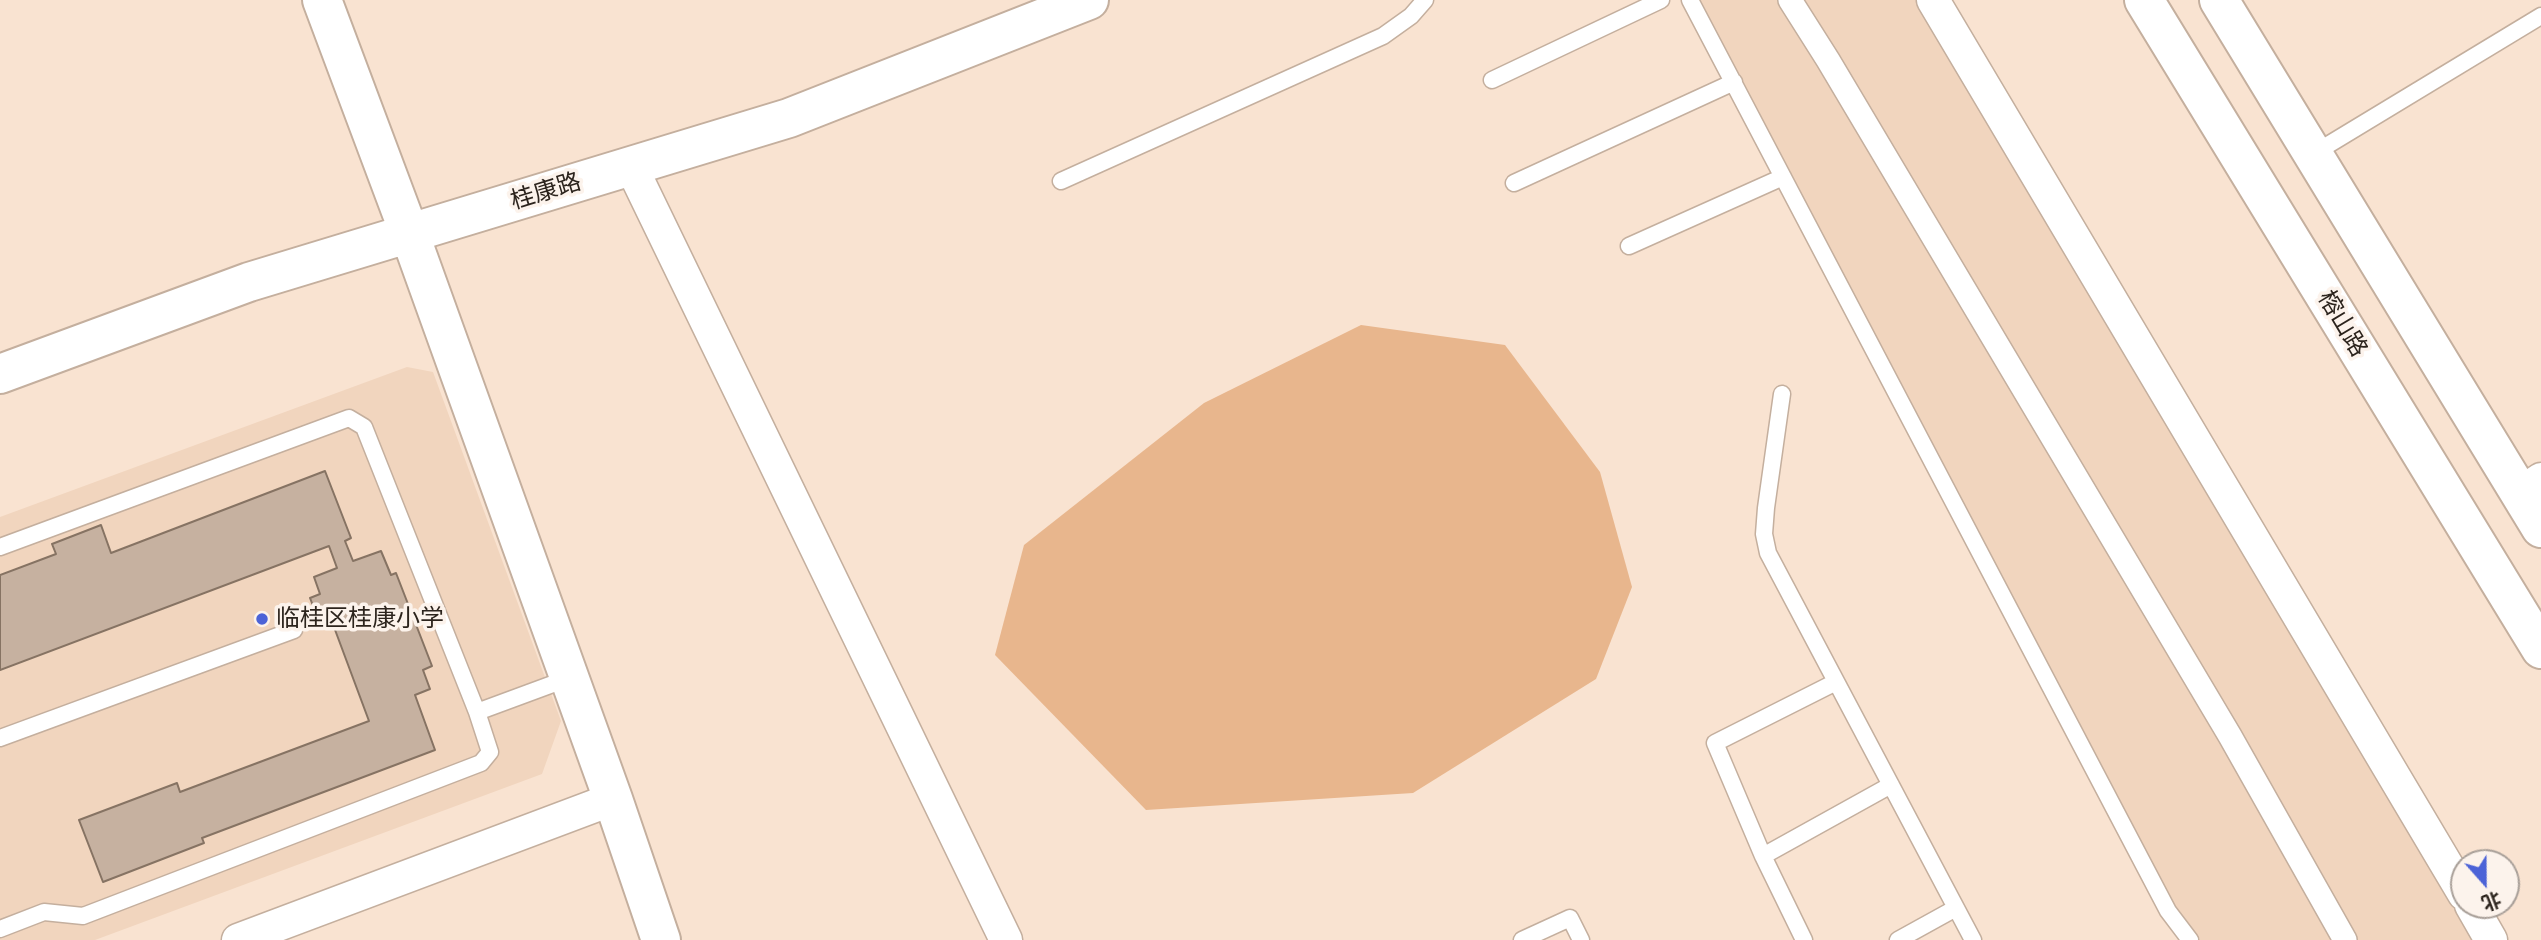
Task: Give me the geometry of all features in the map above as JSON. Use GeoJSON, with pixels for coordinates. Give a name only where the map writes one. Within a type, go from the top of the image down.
{"type":"FeatureCollection","features":[{"type":"Feature","properties":{"kind":"street"},"geometry":{"type":"LineString","coordinates":[[323,0],[613,799],[661,940]]}},
{"type":"Feature","properties":{"kind":"street","name":"桂康路"},"geometry":{"type":"LineString","coordinates":[[0,374],[249,282],[789,118],[1089,0]]}},
{"type":"Feature","properties":{"kind":"street"},"geometry":{"type":"LineString","coordinates":[[1790,0],[2223,724],[2345,940]]}},
{"type":"Feature","properties":{"kind":"street"},"geometry":{"type":"LineString","coordinates":[[1933,0],[2450,870]]}},
{"type":"Feature","properties":{"kind":"street","name":"榕山路"},"geometry":{"type":"LineString","coordinates":[[2144,0],[2541,649]]}},
{"type":"Feature","properties":{"kind":"street"},"geometry":{"type":"LineString","coordinates":[[2218,0],[2313,154],[2530,486],[2541,528]]}},
{"type":"Feature","properties":{"kind":"street"},"geometry":{"type":"LineString","coordinates":[[631,166],[1006,940]]}},
{"type":"Feature","properties":{"kind":"street"},"geometry":{"type":"LineString","coordinates":[[238,940],[613,799]]}},
{"type":"Feature","properties":{"kind":"street"},"geometry":{"type":"LineString","coordinates":[[2478,919],[2491,940]]}},
{"type":"Feature","properties":{"kind":"lane"},"geometry":{"type":"LineString","coordinates":[[1061,180],[1383,36],[1398,27],[1425,0]]}},
{"type":"Feature","properties":{"kind":"lane"},"geometry":{"type":"LineString","coordinates":[[1492,80],[1661,0]]}},
{"type":"Feature","properties":{"kind":"lane"},"geometry":{"type":"LineString","coordinates":[[1690,0],[2168,911],[2190,940]]}},
{"type":"Feature","properties":{"kind":"lane"},"geometry":{"type":"LineString","coordinates":[[2313,154],[2541,16]]}},
{"type":"Feature","properties":{"kind":"lane"},"geometry":{"type":"LineString","coordinates":[[1514,183],[1734,82]]}},
{"type":"Feature","properties":{"kind":"lane"},"geometry":{"type":"LineString","coordinates":[[1629,246],[1783,177]]}},
{"type":"Feature","properties":{"kind":"lane"},"geometry":{"type":"LineString","coordinates":[[1782,394],[1764,534],[1768,553],[1973,940]]}},
{"type":"Feature","properties":{"kind":"lane"},"geometry":{"type":"LineString","coordinates":[[0,547],[349,418],[364,427],[477,712],[490,752],[481,763],[83,916],[44,912],[0,929]]}},
{"type":"Feature","properties":{"kind":"lane"},"geometry":{"type":"LineString","coordinates":[[0,738],[294,629]]}},
{"type":"Feature","properties":{"kind":"lane"},"geometry":{"type":"LineString","coordinates":[[477,712],[569,678]]}},
{"type":"Feature","properties":{"kind":"lane"},"geometry":{"type":"LineString","coordinates":[[1804,940],[1763,856],[1715,743],[1836,682]]}},
{"type":"Feature","properties":{"kind":"lane"},"geometry":{"type":"LineString","coordinates":[[1763,856],[1891,785]]}},
{"type":"Feature","properties":{"kind":"lane"},"geometry":{"type":"LineString","coordinates":[[1898,940],[1956,908]]}},
{"type":"Feature","properties":{"kind":"lane"},"geometry":{"type":"LineString","coordinates":[[1522,940],[1570,918],[1581,940]]}},
{"type":"Feature","properties":{"kind":"shaded area"},"geometry":{"type":"Polygon","coordinates":[[[1690,0],[1933,0],[2450,871],[2450,919],[2479,919],[2491,940],[2190,940],[1690,0]]]}},
{"type":"Feature","properties":{"kind":"shaded area"},"geometry":{"type":"Polygon","coordinates":[[[1361,325],[1505,345],[1600,472],[1632,587],[1596,679],[1413,793],[1146,810],[995,655],[1024,545],[1204,403],[1361,325]]]}},
{"type":"Feature","properties":{"kind":"shaded area","name":"临桂区桂康小学"},"geometry":{"type":"Polygon","coordinates":[[[407,367],[433,372],[561,721],[542,774],[95,940],[0,940],[0,517],[407,367]]]}},
{"type":"Feature","properties":{"kind":"building"},"geometry":{"type":"Polygon","coordinates":[[[325,471],[351,538],[345,541],[353,561],[381,551],[391,575],[396,573],[432,666],[423,670],[430,689],[415,695],[435,750],[202,838],[204,843],[103,882],[79,820],[177,783],[180,792],[369,721],[328,611],[317,616],[310,598],[320,594],[314,577],[337,568],[329,546],[0,670],[0,575],[56,554],[52,544],[101,525],[111,553],[325,471]]]}},
{"type":"Feature","properties":{"kind":"place","name":"临桂区桂康小学"},"geometry":{"type":"Point","coordinates":[262,619]}}]}
